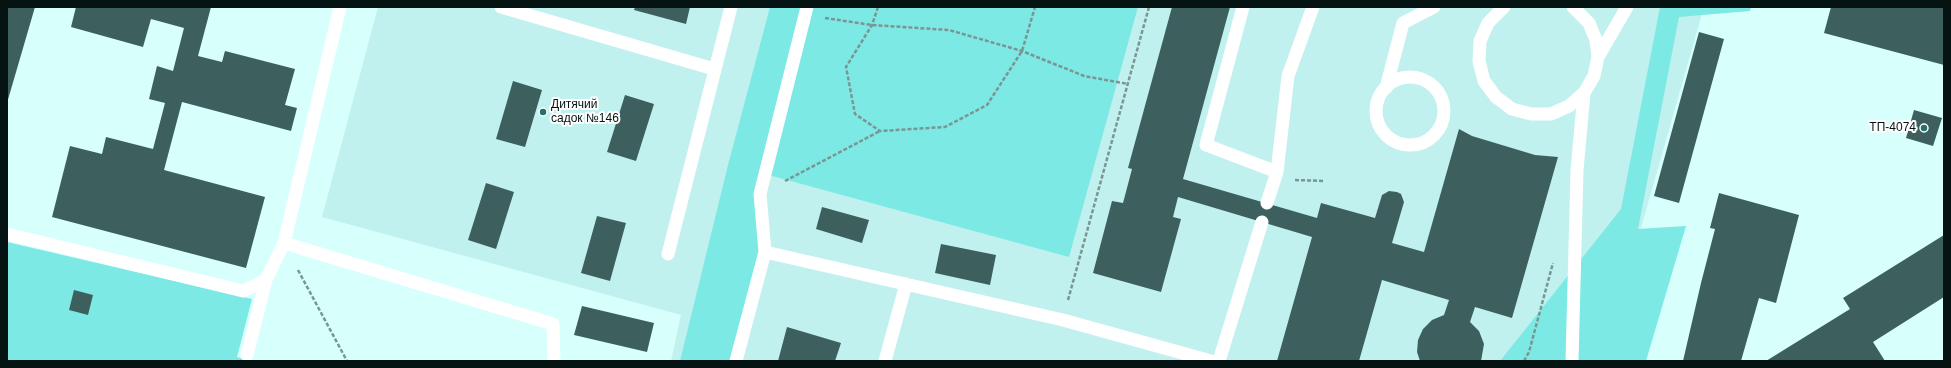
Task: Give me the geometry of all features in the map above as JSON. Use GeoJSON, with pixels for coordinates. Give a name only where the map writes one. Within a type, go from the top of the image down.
{"type":"FeatureCollection","features":[{"type":"Feature","properties":{"kind":"lane"},"geometry":{"type":"LineString","coordinates":[[247,355],[266,280],[284,243],[340,7]]}},
{"type":"Feature","properties":{"kind":"lane"},"geometry":{"type":"LineString","coordinates":[[502,7],[714,69]]}},
{"type":"Feature","properties":{"kind":"lane"},"geometry":{"type":"LineString","coordinates":[[668,254],[731,7]]}},
{"type":"Feature","properties":{"kind":"lane"},"geometry":{"type":"LineString","coordinates":[[1243,7],[1206,145],[1277,172]]}},
{"type":"Feature","properties":{"kind":"lane"},"geometry":{"type":"LineString","coordinates":[[1267,203],[1277,172],[1288,76],[1314,7]]}},
{"type":"Feature","properties":{"kind":"lane"},"geometry":{"type":"LineString","coordinates":[[1386,88],[1395,81],[1406,78],[1418,78],[1433,86],[1443,100],[1444,112],[1442,123],[1437,133],[1428,140],[1418,144],[1407,145],[1397,143],[1388,137],[1381,128],[1377,118],[1377,107],[1380,97],[1386,88],[1403,23],[1434,7]]}},
{"type":"Feature","properties":{"kind":"lane"},"geometry":{"type":"LineString","coordinates":[[1504,7],[1488,23],[1480,42],[1479,61],[1484,81],[1496,97],[1512,109],[1531,114],[1551,114],[1569,106],[1584,93],[1594,76],[1598,57],[1627,7]]}},
{"type":"Feature","properties":{"kind":"lane"},"geometry":{"type":"LineString","coordinates":[[1573,7],[1589,23],[1596,40],[1598,57]]}},
{"type":"Feature","properties":{"kind":"lane"},"geometry":{"type":"LineString","coordinates":[[736,361],[765,252],[760,194],[806,11]]}},
{"type":"Feature","properties":{"kind":"lane"},"geometry":{"type":"LineString","coordinates":[[1572,361],[1577,170],[1584,93]]}},
{"type":"Feature","properties":{"kind":"lane"},"geometry":{"type":"LineString","coordinates":[[1219,361],[1262,222]]}},
{"type":"Feature","properties":{"kind":"lane"},"geometry":{"type":"LineString","coordinates":[[7,234],[242,291],[266,280]]}},
{"type":"Feature","properties":{"kind":"lane"},"geometry":{"type":"LineString","coordinates":[[284,243],[553,324],[554,361]]}},
{"type":"Feature","properties":{"kind":"lane"},"geometry":{"type":"LineString","coordinates":[[765,252],[1063,320],[1211,361]]}},
{"type":"Feature","properties":{"kind":"lane"},"geometry":{"type":"LineString","coordinates":[[885,361],[906,284]]}},
{"type":"Feature","properties":{"kind":"path"},"geometry":{"type":"LineString","coordinates":[[878,7],[872,25],[846,67],[855,114],[880,131]]}},
{"type":"Feature","properties":{"kind":"path"},"geometry":{"type":"LineString","coordinates":[[760,194],[880,131],[945,127],[987,105],[1022,51],[1035,7]]}},
{"type":"Feature","properties":{"kind":"path"},"geometry":{"type":"LineString","coordinates":[[1063,320],[1148,7]]}},
{"type":"Feature","properties":{"kind":"path"},"geometry":{"type":"LineString","coordinates":[[806,11],[872,25],[949,30],[1022,51],[1084,76],[1128,84]]}},
{"type":"Feature","properties":{"kind":"path"},"geometry":{"type":"LineString","coordinates":[[1289,179],[1324,181]]}},
{"type":"Feature","properties":{"kind":"path"},"geometry":{"type":"LineString","coordinates":[[284,243],[347,361]]}},
{"type":"Feature","properties":{"kind":"path"},"geometry":{"type":"LineString","coordinates":[[1524,361],[1529,352],[1553,261]]}},
{"type":"Feature","properties":{"kind":"shaded area"},"geometry":{"type":"Polygon","coordinates":[[[378,7],[1704,7],[1603,361],[671,361],[681,315],[322,217],[378,7]]]}},
{"type":"Feature","properties":{"kind":"shaded area"},"geometry":{"type":"Polygon","coordinates":[[[770,7],[1138,7],[1069,257],[765,174],[765,252],[736,361],[680,361],[728,165],[770,7]]]}},
{"type":"Feature","properties":{"kind":"shaded area"},"geometry":{"type":"Polygon","coordinates":[[[1660,7],[1751,7],[1750,11],[1679,17],[1638,229],[1686,226],[1646,361],[1500,361],[1621,209],[1660,7]]]}},
{"type":"Feature","properties":{"kind":"shaded area"},"geometry":{"type":"Polygon","coordinates":[[[7,242],[252,299],[237,357],[252,361],[7,361],[7,242]]]}},
{"type":"Feature","properties":{"kind":"building"},"geometry":{"type":"Polygon","coordinates":[[[7,7],[35,7],[7,103],[7,7]]]}},
{"type":"Feature","properties":{"kind":"building"},"geometry":{"type":"Polygon","coordinates":[[[76,7],[211,7],[198,56],[222,62],[225,51],[295,69],[285,105],[297,108],[291,131],[182,102],[164,170],[265,197],[246,268],[52,217],[70,146],[102,154],[106,137],[153,149],[165,103],[149,99],[157,66],[173,71],[184,28],[151,19],[143,47],[71,27],[76,7]]]}},
{"type":"Feature","properties":{"kind":"building"},"geometry":{"type":"Polygon","coordinates":[[[635,7],[690,7],[686,24],[634,10],[635,7]]]}},
{"type":"Feature","properties":{"kind":"building"},"geometry":{"type":"Polygon","coordinates":[[[1172,7],[1230,7],[1183,179],[1317,218],[1321,203],[1375,218],[1382,195],[1389,191],[1397,192],[1401,194],[1404,202],[1392,243],[1424,252],[1459,129],[1472,136],[1535,155],[1558,157],[1512,318],[1475,307],[1470,322],[1479,331],[1484,344],[1481,361],[1420,361],[1417,352],[1418,340],[1423,329],[1432,320],[1444,315],[1449,300],[1382,280],[1359,361],[1277,361],[1312,237],[1178,197],[1173,217],[1181,219],[1161,292],[1093,273],[1112,201],[1123,203],[1132,169],[1128,168],[1172,7]]]}},
{"type":"Feature","properties":{"kind":"building"},"geometry":{"type":"Polygon","coordinates":[[[1831,7],[1944,7],[1944,65],[1824,33],[1831,7]]]}},
{"type":"Feature","properties":{"kind":"building"},"geometry":{"type":"Polygon","coordinates":[[[1699,32],[1724,39],[1679,203],[1654,196],[1699,32]]]}},
{"type":"Feature","properties":{"kind":"building"},"geometry":{"type":"Polygon","coordinates":[[[513,81],[542,90],[525,147],[496,139],[513,81]]]}},
{"type":"Feature","properties":{"kind":"building"},"geometry":{"type":"Polygon","coordinates":[[[625,95],[654,104],[636,161],[607,152],[625,95]]]}},
{"type":"Feature","properties":{"kind":"building","name":"ТП-4074"},"geometry":{"type":"Polygon","coordinates":[[[1914,110],[1942,118],[1933,146],[1906,138],[1914,110]]]}},
{"type":"Feature","properties":{"kind":"building"},"geometry":{"type":"Polygon","coordinates":[[[486,183],[514,192],[496,249],[468,240],[486,183]]]}},
{"type":"Feature","properties":{"kind":"building"},"geometry":{"type":"Polygon","coordinates":[[[1719,193],[1799,215],[1776,303],[1759,298],[1741,361],[1683,361],[1715,229],[1710,228],[1719,193]]]}},
{"type":"Feature","properties":{"kind":"building"},"geometry":{"type":"Polygon","coordinates":[[[822,207],[869,220],[862,243],[816,229],[822,207]]]}},
{"type":"Feature","properties":{"kind":"building"},"geometry":{"type":"Polygon","coordinates":[[[597,216],[626,223],[610,281],[581,273],[597,216]]]}},
{"type":"Feature","properties":{"kind":"building"},"geometry":{"type":"Polygon","coordinates":[[[1944,235],[1944,297],[1873,342],[1885,361],[1766,361],[1850,309],[1843,298],[1944,235]]]}},
{"type":"Feature","properties":{"kind":"building"},"geometry":{"type":"Polygon","coordinates":[[[941,244],[996,255],[990,285],[935,273],[941,244]]]}},
{"type":"Feature","properties":{"kind":"building"},"geometry":{"type":"Polygon","coordinates":[[[74,290],[93,295],[88,315],[69,310],[74,290]]]}},
{"type":"Feature","properties":{"kind":"building"},"geometry":{"type":"Polygon","coordinates":[[[582,306],[654,323],[647,352],[574,335],[582,306]]]}},
{"type":"Feature","properties":{"kind":"building"},"geometry":{"type":"Polygon","coordinates":[[[787,327],[841,343],[835,361],[778,361],[787,327]]]}},
{"type":"Feature","properties":{"kind":"place","name":"Дитячий садок №146"},"geometry":{"type":"Point","coordinates":[543,112]}},
{"type":"Feature","properties":{"kind":"place","name":"ТП-4074"},"geometry":{"type":"Point","coordinates":[1924,128]}}]}
